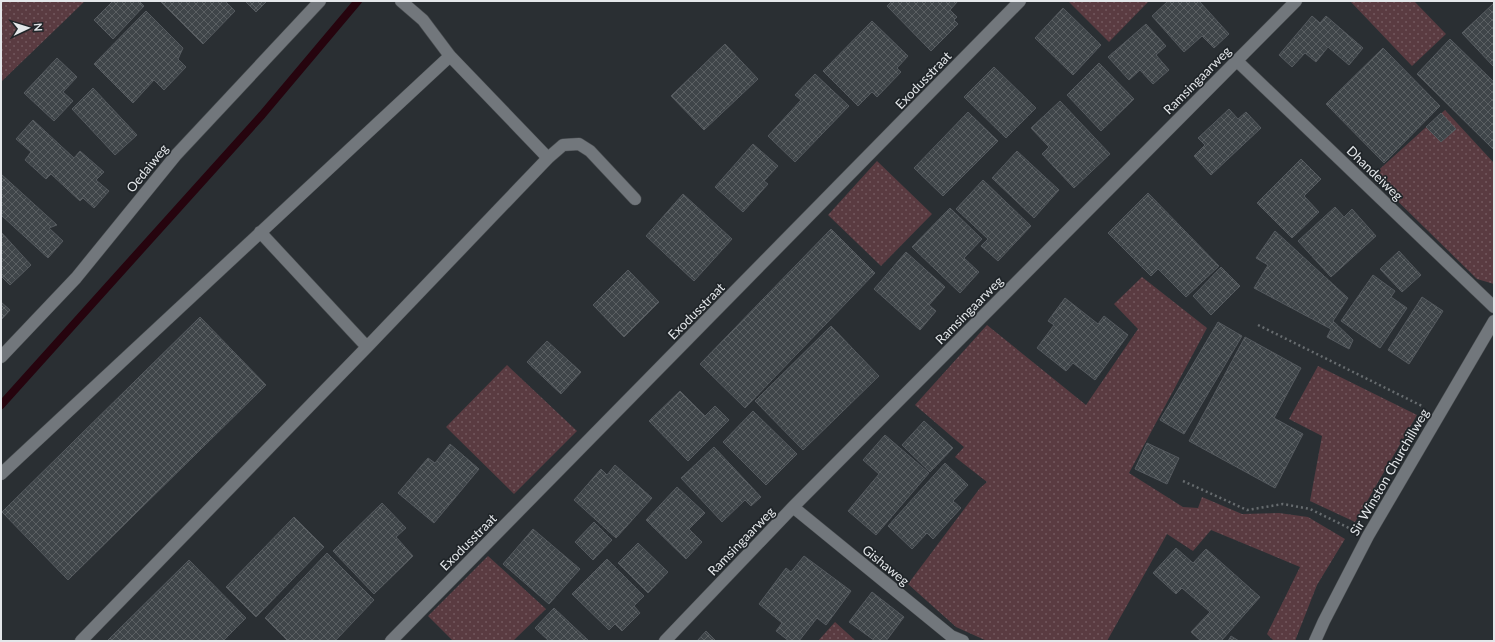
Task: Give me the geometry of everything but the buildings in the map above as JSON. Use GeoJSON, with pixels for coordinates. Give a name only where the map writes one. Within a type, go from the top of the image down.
{"type":"FeatureCollection","features":[{"type":"Feature","properties":{"kind":"street","name":"Oedaiweg"},"geometry":{"type":"LineString","coordinates":[[1,357],[76,278],[176,155],[320,1]]}},
{"type":"Feature","properties":{"kind":"street"},"geometry":{"type":"LineString","coordinates":[[401,1],[423,20],[450,56],[548,158]]}},
{"type":"Feature","properties":{"kind":"street","name":"Exodusstraat"},"geometry":{"type":"LineString","coordinates":[[391,641],[1020,1]]}},
{"type":"Feature","properties":{"kind":"street","name":"Ramsingaarweg"},"geometry":{"type":"LineString","coordinates":[[665,641],[793,507],[1296,1]]}},
{"type":"Feature","properties":{"kind":"street"},"geometry":{"type":"LineString","coordinates":[[1,474],[450,56]]}},
{"type":"Feature","properties":{"kind":"street","name":"Dhandeiweg"},"geometry":{"type":"LineString","coordinates":[[1236,60],[1494,307]]}},
{"type":"Feature","properties":{"kind":"street"},"geometry":{"type":"LineString","coordinates":[[80,641],[367,347],[548,158],[564,145],[579,144],[590,151],[635,200]]}},
{"type":"Feature","properties":{"kind":"street"},"geometry":{"type":"LineString","coordinates":[[260,232],[367,347]]}},
{"type":"Feature","properties":{"kind":"street","name":"Sir Winston Churchillweg"},"geometry":{"type":"LineString","coordinates":[[1315,641],[1368,536],[1494,321]]}},
{"type":"Feature","properties":{"kind":"street","name":"Gishaweg"},"geometry":{"type":"LineString","coordinates":[[793,507],[949,638],[963,641]]}},
{"type":"Feature","properties":{"kind":"path"},"geometry":{"type":"LineString","coordinates":[[1258,325],[1438,415]]}},
{"type":"Feature","properties":{"kind":"path"},"geometry":{"type":"LineString","coordinates":[[1183,481],[1247,510],[1282,504],[1310,509],[1368,536]]}},
{"type":"Feature","properties":{"kind":"shaded area"},"geometry":{"type":"Polygon","coordinates":[[[1,1],[85,1],[1,82],[1,1]]]}},
{"type":"Feature","properties":{"kind":"shaded area"},"geometry":{"type":"Polygon","coordinates":[[[1068,1],[1149,1],[1109,42],[1068,1]]]}},
{"type":"Feature","properties":{"kind":"shaded area"},"geometry":{"type":"Polygon","coordinates":[[[1350,1],[1414,1],[1446,34],[1412,66],[1350,1]]]}},
{"type":"Feature","properties":{"kind":"shaded area"},"geometry":{"type":"Polygon","coordinates":[[[1445,110],[1494,163],[1494,284],[1477,279],[1372,176],[1445,110]]]}},
{"type":"Feature","properties":{"kind":"shaded area"},"geometry":{"type":"Polygon","coordinates":[[[877,161],[932,214],[881,266],[828,215],[877,161]]]}},
{"type":"Feature","properties":{"kind":"shaded area"},"geometry":{"type":"Polygon","coordinates":[[[1142,277],[1207,328],[1129,473],[1183,507],[1198,508],[1202,497],[1242,514],[1279,513],[1308,517],[1345,539],[1317,585],[1295,641],[1274,641],[1267,634],[1300,567],[1211,530],[1193,551],[1167,534],[1107,641],[987,641],[956,627],[908,584],[980,488],[987,482],[955,457],[964,447],[915,405],[987,325],[1086,405],[1138,329],[1114,304],[1142,277]]]}},
{"type":"Feature","properties":{"kind":"shaded area"},"geometry":{"type":"Polygon","coordinates":[[[507,365],[577,431],[514,494],[446,427],[507,365]]]}},
{"type":"Feature","properties":{"kind":"shaded area"},"geometry":{"type":"Polygon","coordinates":[[[1318,366],[1417,415],[1355,522],[1310,501],[1322,436],[1289,419],[1318,366]]]}},
{"type":"Feature","properties":{"kind":"shaded area"},"geometry":{"type":"Polygon","coordinates":[[[488,556],[546,609],[513,641],[453,641],[428,616],[488,556]]]}},
{"type":"Feature","properties":{"kind":"shaded area"},"geometry":{"type":"Polygon","coordinates":[[[835,622],[856,641],[818,641],[835,622]]]}},
{"type":"Feature","properties":{"kind":"waterway"},"geometry":{"type":"LineString","coordinates":[[1,405],[262,115],[358,1]]}}]}
